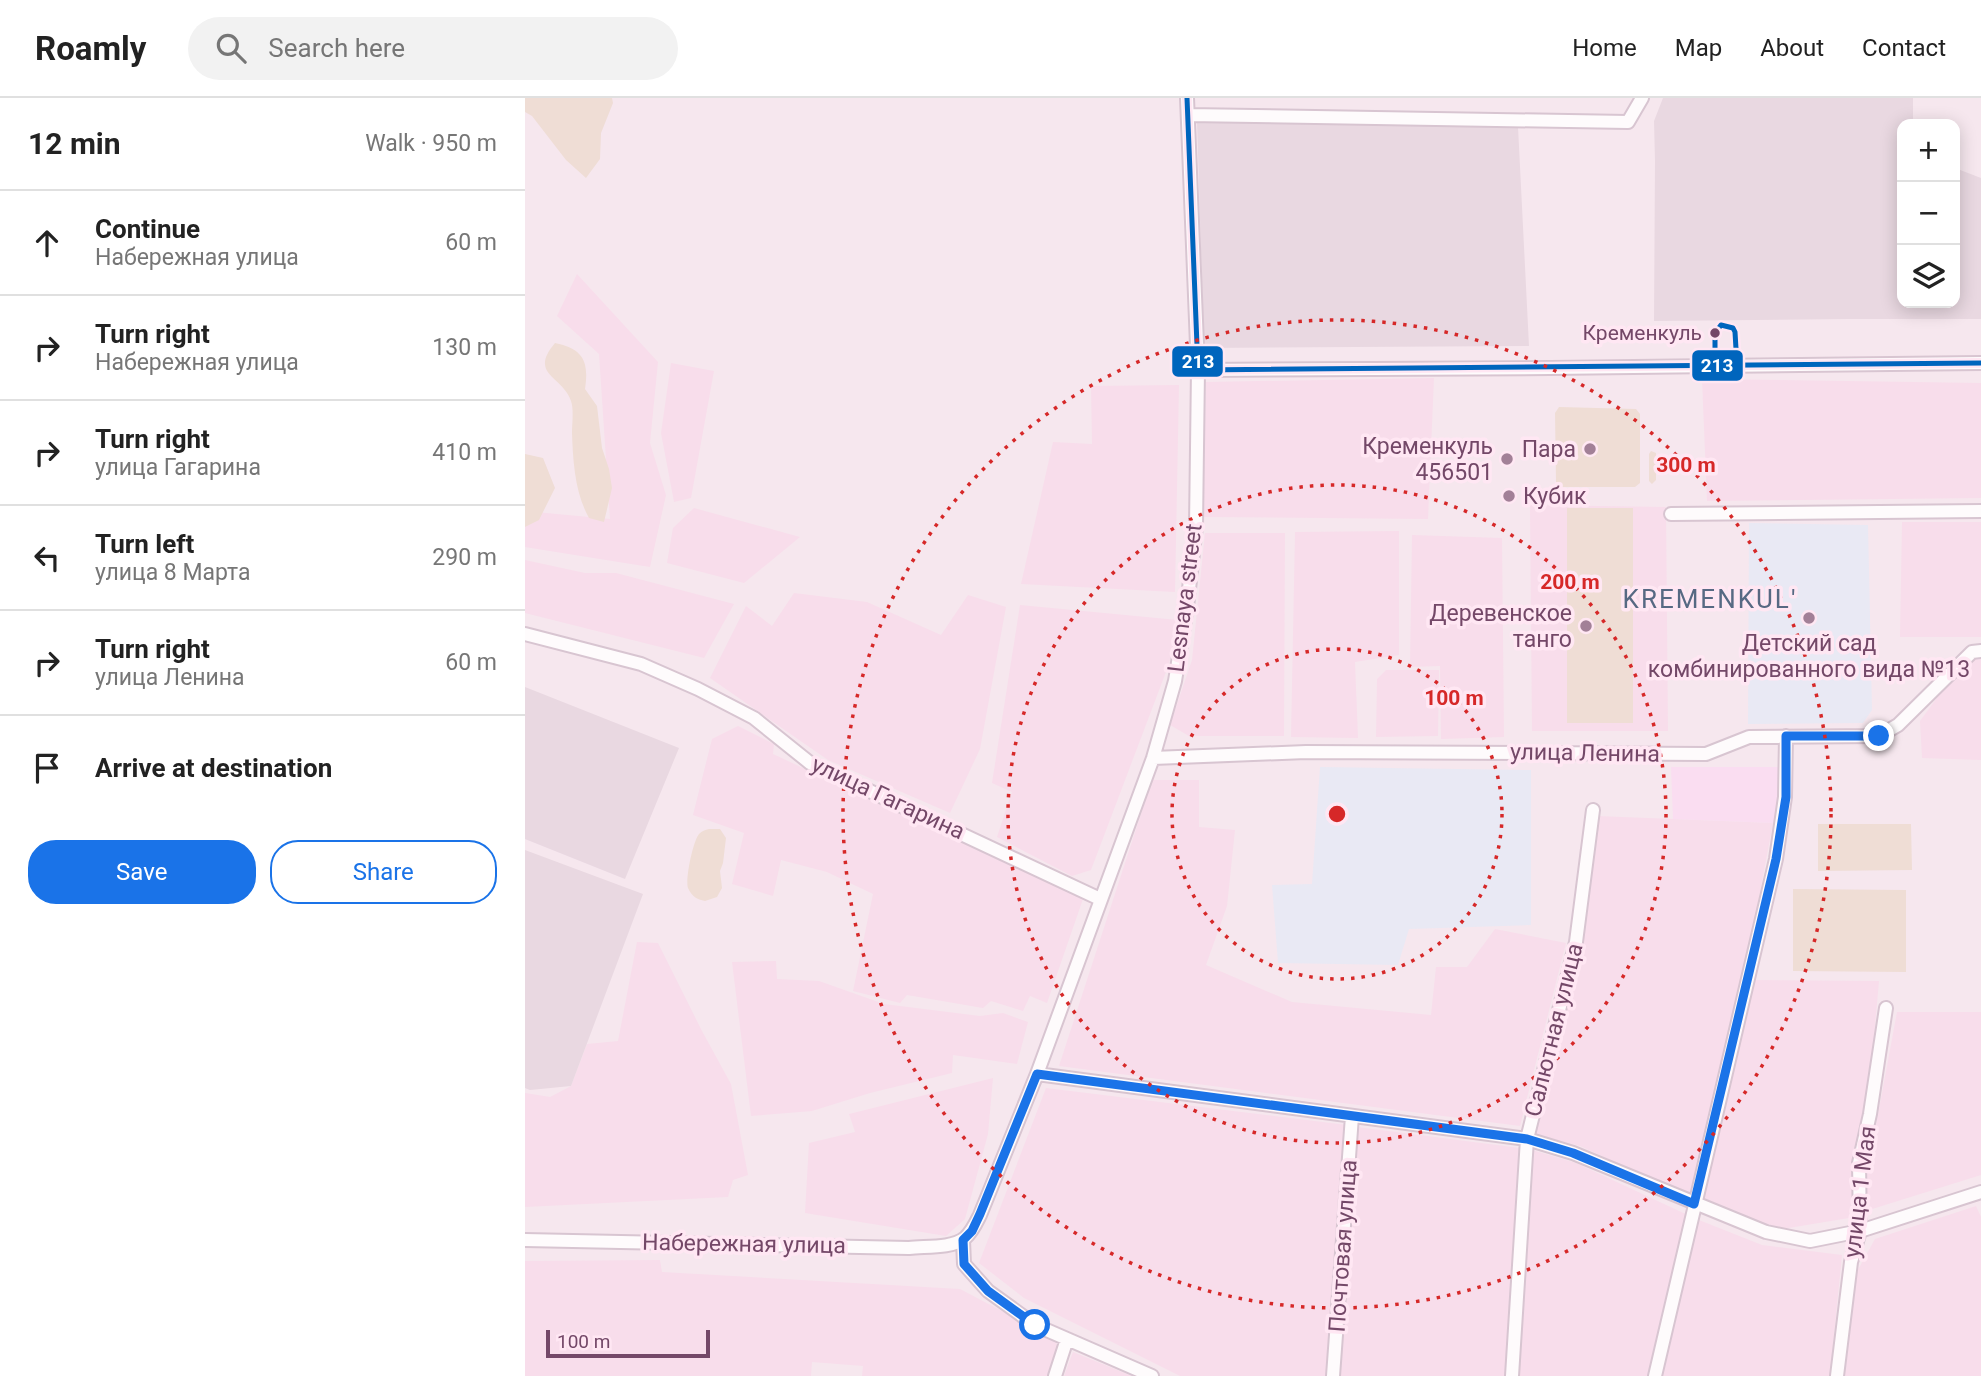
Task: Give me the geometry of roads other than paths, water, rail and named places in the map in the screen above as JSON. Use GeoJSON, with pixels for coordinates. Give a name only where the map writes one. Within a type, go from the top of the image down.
{"type":"FeatureCollection","features":[{"type":"Feature","properties":{"kind":"street","name":"Lesnaya street"},"geometry":{"type":"LineString","coordinates":[[1037,1074],[1153,758],[1175,681],[1196,526],[1198,370],[1187,98]]}},
{"type":"Feature","properties":{"kind":"street"},"geometry":{"type":"LineString","coordinates":[[1188,115],[1627,122],[1642,98]]}},
{"type":"Feature","properties":{"kind":"street"},"geometry":{"type":"LineString","coordinates":[[1198,370],[1981,363]]}},
{"type":"Feature","properties":{"kind":"street"},"geometry":{"type":"LineString","coordinates":[[1671,514],[1981,511]]}},
{"type":"Feature","properties":{"kind":"street","name":"улица Гагарина"},"geometry":{"type":"LineString","coordinates":[[525,634],[641,664],[698,689],[754,718],[810,763],[1100,899]]}},
{"type":"Feature","properties":{"kind":"street","name":"улица Ленина"},"geometry":{"type":"LineString","coordinates":[[1153,758],[1306,752],[1706,754],[1749,737],[1879,736],[1898,725],[1972,652],[1981,652]]}},
{"type":"Feature","properties":{"kind":"street"},"geometry":{"type":"LineString","coordinates":[[1655,1376],[1776,859],[1786,797],[1786,736]]}},
{"type":"Feature","properties":{"kind":"street","name":"Салютная улица"},"geometry":{"type":"LineString","coordinates":[[1512,1376],[1527,1139],[1576,942],[1593,810]]}},
{"type":"Feature","properties":{"kind":"street","name":"улица 1 Мая"},"geometry":{"type":"LineString","coordinates":[[1837,1376],[1851,1262],[1860,1231],[1859,1163],[1870,1114],[1885,1009]]}},
{"type":"Feature","properties":{"kind":"street"},"geometry":{"type":"LineString","coordinates":[[1152,1376],[1035,1325],[988,1291],[964,1264],[963,1240],[972,1231],[980,1214],[1037,1074],[1527,1139],[1573,1153],[1766,1232],[1809,1241],[1860,1231],[1980,1196]]}},
{"type":"Feature","properties":{"kind":"street","name":"Почтовая улица"},"geometry":{"type":"LineString","coordinates":[[1333,1376],[1352,1116]]}},
{"type":"Feature","properties":{"kind":"street"},"geometry":{"type":"LineString","coordinates":[[1837,1235],[1851,1262]]}},
{"type":"Feature","properties":{"kind":"street","name":"Набережная улица"},"geometry":{"type":"LineString","coordinates":[[525,1240],[909,1248],[947,1245],[963,1240]]}},
{"type":"Feature","properties":{"kind":"street"},"geometry":{"type":"LineString","coordinates":[[1055,1376],[1067,1339]]}},
{"type":"Feature","properties":{"kind":"place","name":"Кременкуль"},"geometry":{"type":"Point","coordinates":[1715,333]}},
{"type":"Feature","properties":{"kind":"place","name":"Пара"},"geometry":{"type":"Point","coordinates":[1590,449]}},
{"type":"Feature","properties":{"kind":"place","name":"Кременкуль 456501"},"geometry":{"type":"Point","coordinates":[1507,459]}},
{"type":"Feature","properties":{"kind":"place","name":"Кубик"},"geometry":{"type":"Point","coordinates":[1509,496]}},
{"type":"Feature","properties":{"kind":"place","name":"Детский сад комбинированного вида №13"},"geometry":{"type":"Point","coordinates":[1809,618]}},
{"type":"Feature","properties":{"kind":"place","name":"Деревенское танго"},"geometry":{"type":"Point","coordinates":[1586,626]}},
{"type":"Feature","properties":{"kind":"district","name":"KREMENKUL'"},"geometry":{"type":"Point","coordinates":[1710,599]}}]}
